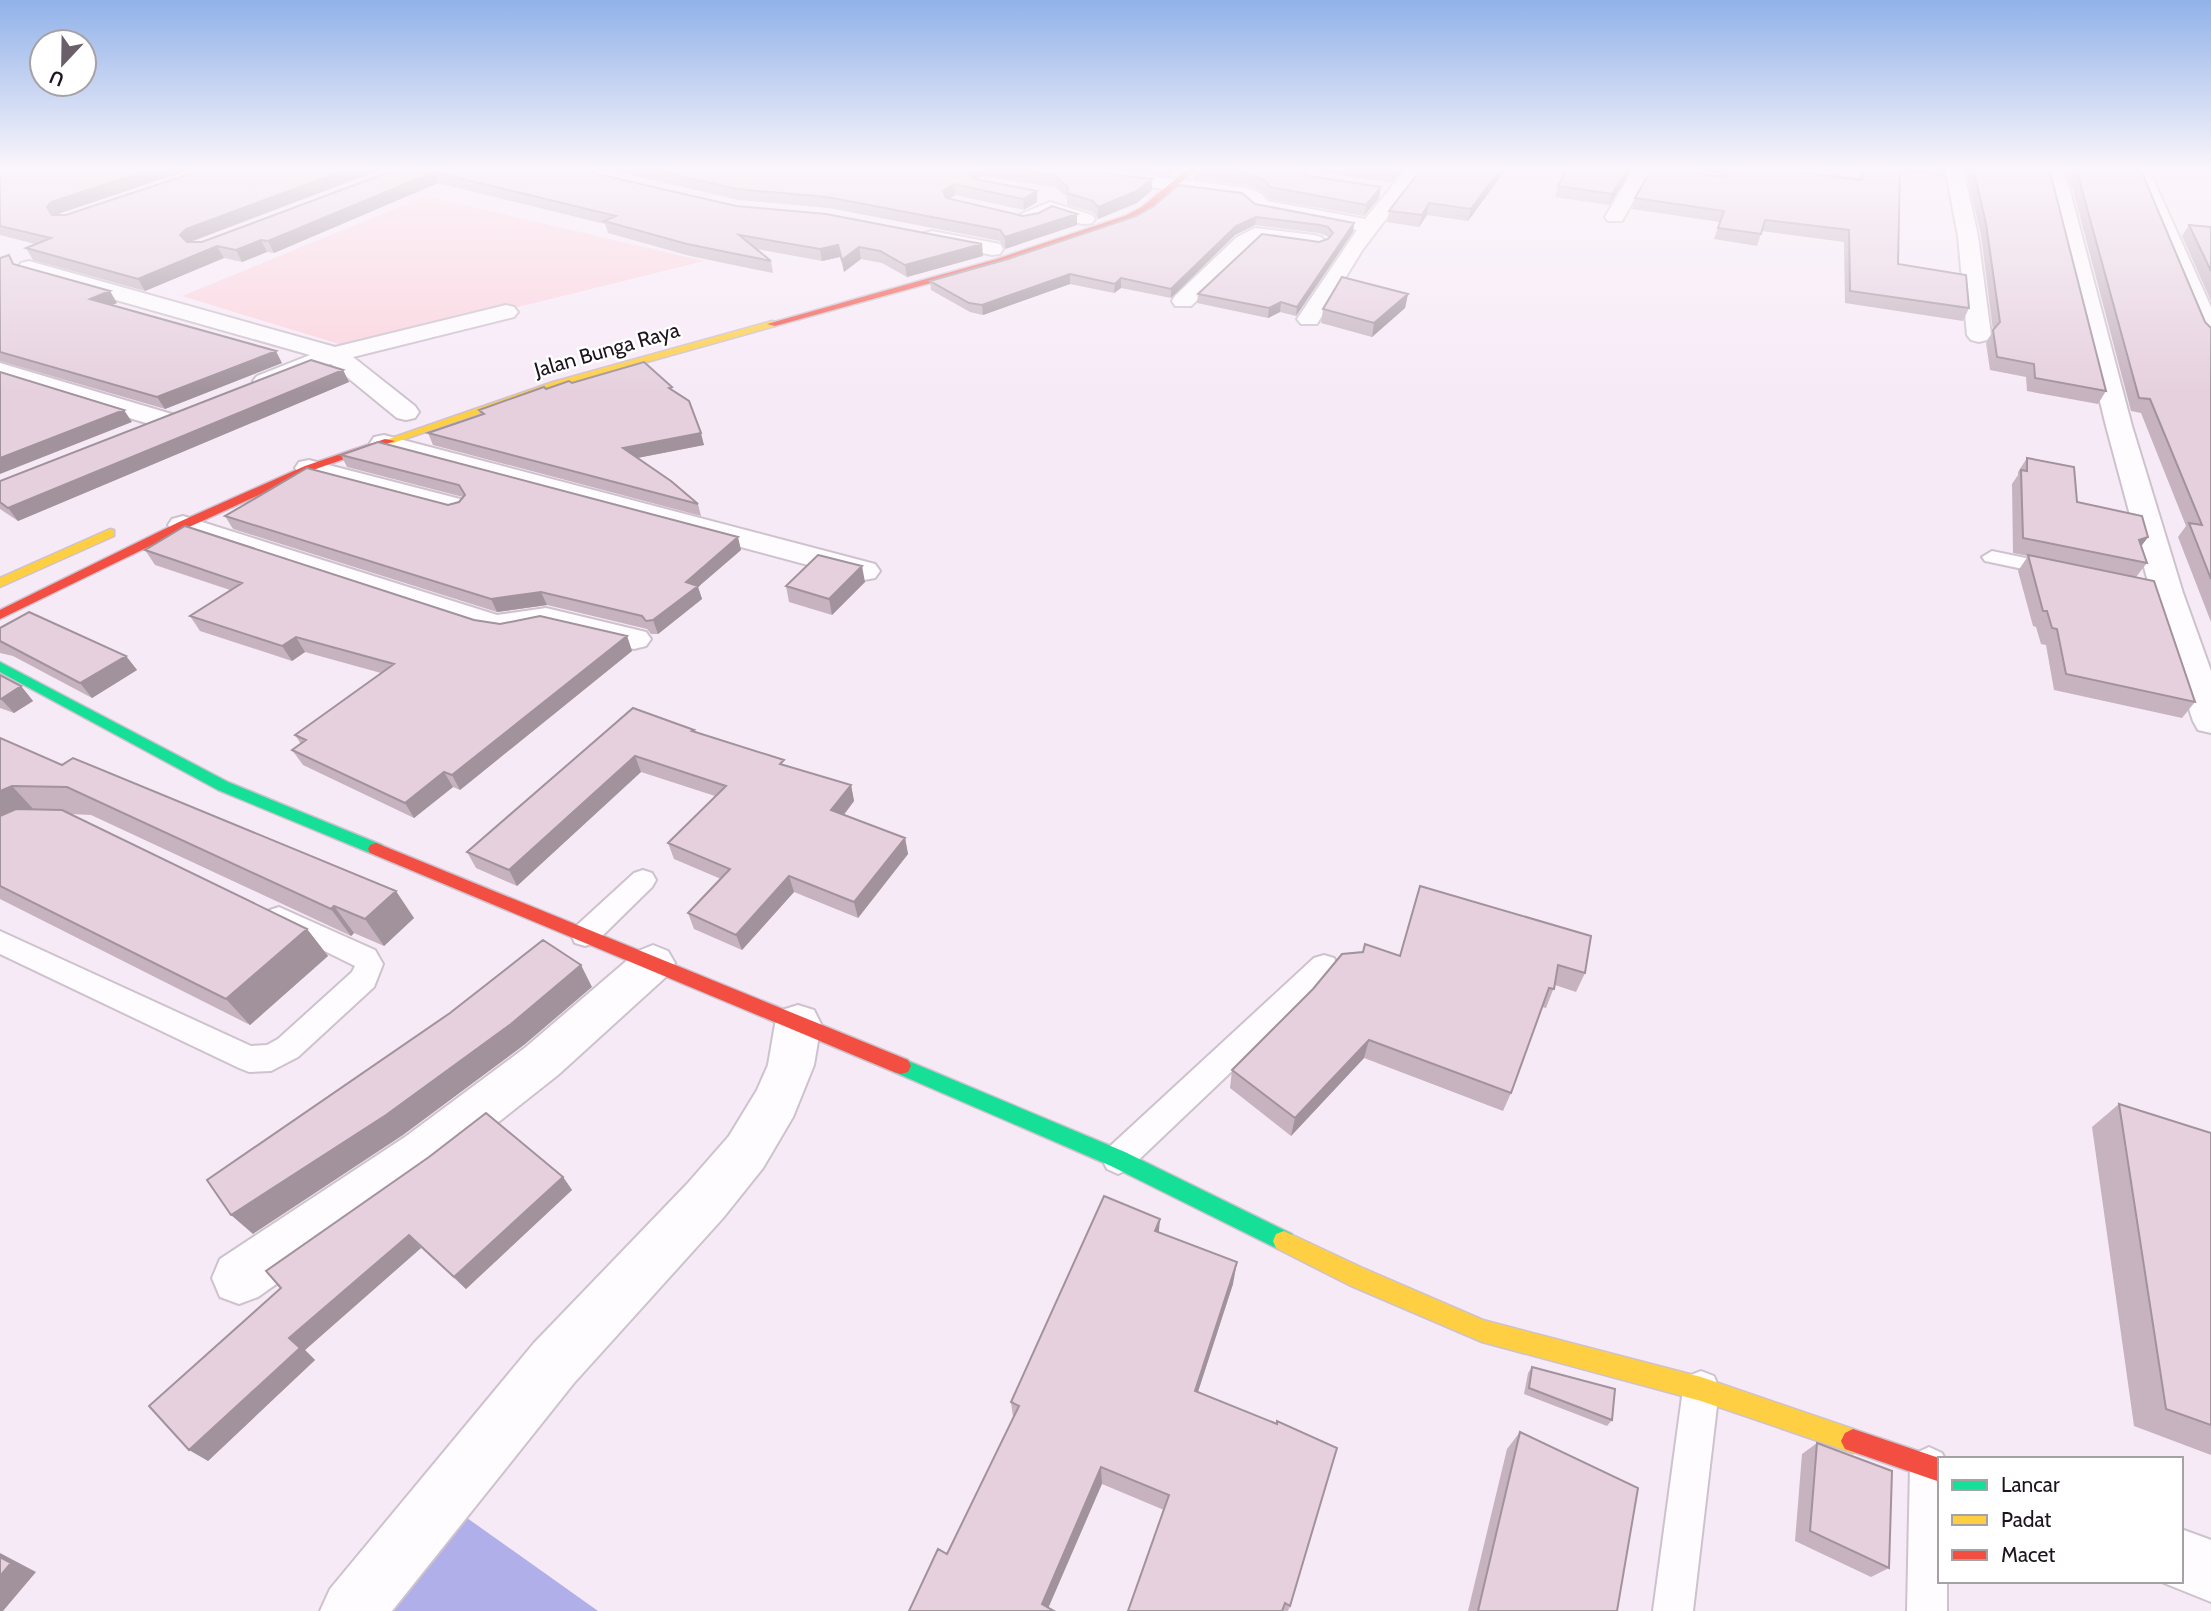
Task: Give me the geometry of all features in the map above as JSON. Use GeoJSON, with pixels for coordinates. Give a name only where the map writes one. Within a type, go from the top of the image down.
{"type":"FeatureCollection","features":[{"type":"Feature","properties":{"kind":"main road"},"geometry":{"type":"LineString","coordinates":[[832,290],[1010,243]]}},
{"type":"Feature","properties":{"kind":"main road","name":"Jalan Bunga Raya"},"geometry":{"type":"LineString","coordinates":[[0,615],[183,525],[309,468],[401,420],[494,405],[557,384],[1000,261],[1053,243]]}},
{"type":"Feature","properties":{"kind":"main road"},"geometry":{"type":"LineString","coordinates":[[479,390],[494,405]]}},
{"type":"Feature","properties":{"kind":"main road"},"geometry":{"type":"LineString","coordinates":[[0,583],[120,528]]}},
{"type":"Feature","properties":{"kind":"main road"},"geometry":{"type":"LineString","coordinates":[[0,666],[223,786],[1118,1159],[1357,1277],[1482,1331],[1701,1389],[1934,1468]]}},
{"type":"Feature","properties":{"kind":"street"},"geometry":{"type":"LineString","coordinates":[[963,243],[992,249]]}},
{"type":"Feature","properties":{"kind":"street"},"geometry":{"type":"LineString","coordinates":[[1183,301],[1241,243]]}},
{"type":"Feature","properties":{"kind":"street"},"geometry":{"type":"LineString","coordinates":[[1325,243],[1354,247]]}},
{"type":"Feature","properties":{"kind":"street"},"geometry":{"type":"LineString","coordinates":[[1310,319],[1357,243]]}},
{"type":"Feature","properties":{"kind":"street"},"geometry":{"type":"LineString","coordinates":[[1969,243],[1979,335]]}},
{"type":"Feature","properties":{"kind":"street"},"geometry":{"type":"LineString","coordinates":[[2073,243],[2119,426],[2167,593],[2211,721]]}},
{"type":"Feature","properties":{"kind":"street"},"geometry":{"type":"LineString","coordinates":[[2172,243],[2211,333]]}},
{"type":"Feature","properties":{"kind":"street"},"geometry":{"type":"LineString","coordinates":[[29,268],[334,354],[401,420],[864,571]]}},
{"type":"Feature","properties":{"kind":"street"},"geometry":{"type":"LineString","coordinates":[[243,390],[334,354],[506,312]]}},
{"type":"Feature","properties":{"kind":"street"},"geometry":{"type":"LineString","coordinates":[[0,371],[166,421]]}},
{"type":"Feature","properties":{"kind":"street"},"geometry":{"type":"LineString","coordinates":[[127,437],[191,411]]}},
{"type":"Feature","properties":{"kind":"street"},"geometry":{"type":"LineString","coordinates":[[309,468],[454,506]]}},
{"type":"Feature","properties":{"kind":"street"},"geometry":{"type":"LineString","coordinates":[[183,525],[494,625],[509,627],[537,618],[552,619],[634,639]]}},
{"type":"Feature","properties":{"kind":"street"},"geometry":{"type":"LineString","coordinates":[[239,1278],[455,1128],[542,1061],[653,963]]}},
{"type":"Feature","properties":{"kind":"street"},"geometry":{"type":"LineString","coordinates":[[352,1611],[554,1363],[705,1201],[746,1152],[776,1102],[791,1065],[798,1024]]}},
{"type":"Feature","properties":{"kind":"street"},"geometry":{"type":"LineString","coordinates":[[2183,1561],[2211,1571]]}},
{"type":"Feature","properties":{"kind":"lane"},"geometry":{"type":"LineString","coordinates":[[1992,557],[2073,573]]}},
{"type":"Feature","properties":{"kind":"lane"},"geometry":{"type":"LineString","coordinates":[[2140,587],[2167,593]]}},
{"type":"Feature","properties":{"kind":"lane"},"geometry":{"type":"LineString","coordinates":[[585,935],[643,880]]}},
{"type":"Feature","properties":{"kind":"lane"},"geometry":{"type":"LineString","coordinates":[[0,942],[249,1059],[271,1058],[288,1048],[364,979],[369,964],[365,958],[253,904]]}},
{"type":"Feature","properties":{"kind":"lane"},"geometry":{"type":"LineString","coordinates":[[1118,1159],[1324,966]]}},
{"type":"Feature","properties":{"kind":"lane"},"geometry":{"type":"LineString","coordinates":[[1673,1611],[1701,1389]]}},
{"type":"Feature","properties":{"kind":"lane"},"geometry":{"type":"LineString","coordinates":[[1927,1611],[1934,1468]]}},
{"type":"Feature","properties":{"kind":"shaded area"},"geometry":{"type":"Polygon","coordinates":[[[311,243],[628,243],[704,261],[352,348],[182,296],[311,243]]]}},
{"type":"Feature","properties":{"kind":"water"},"geometry":{"type":"Polygon","coordinates":[[[453,1508],[598,1611],[373,1611],[453,1508]]]}},
{"type":"Feature","properties":{"kind":"building"},"geometry":{"type":"Polygon","coordinates":[[[38,243],[253,243],[236,250],[217,246],[138,279],[26,248],[38,243]]]}},
{"type":"Feature","properties":{"kind":"building"},"geometry":{"type":"Polygon","coordinates":[[[684,243],[749,243],[771,261],[684,243]]]}},
{"type":"Feature","properties":{"kind":"building"},"geometry":{"type":"Polygon","coordinates":[[[786,243],[982,244],[905,265],[880,251],[859,247],[842,260],[838,245],[820,249],[786,243]]]}},
{"type":"Feature","properties":{"kind":"building"},"geometry":{"type":"Polygon","coordinates":[[[1055,243],[1218,243],[1171,289],[1121,278],[1115,284],[1070,274],[982,305],[969,303],[930,281],[1055,243]]]}},
{"type":"Feature","properties":{"kind":"building"},"geometry":{"type":"Polygon","coordinates":[[[1252,243],[1340,243],[1297,307],[1281,302],[1269,308],[1198,294],[1252,243]]]}},
{"type":"Feature","properties":{"kind":"building"},"geometry":{"type":"Polygon","coordinates":[[[1849,243],[1898,243],[1898,264],[1966,275],[1969,308],[1850,291],[1849,243]]]}},
{"type":"Feature","properties":{"kind":"building"},"geometry":{"type":"Polygon","coordinates":[[[1989,243],[2068,243],[2106,391],[2035,378],[2034,364],[1997,357],[1993,330],[2000,322],[1989,243]]]}},
{"type":"Feature","properties":{"kind":"building"},"geometry":{"type":"Polygon","coordinates":[[[2097,243],[2172,243],[2205,322],[2211,328],[2211,579],[2189,523],[2202,525],[2150,399],[2139,398],[2097,243]]]}},
{"type":"Feature","properties":{"kind":"building"},"geometry":{"type":"Polygon","coordinates":[[[2198,243],[2211,243],[2211,271],[2198,243]]]}},
{"type":"Feature","properties":{"kind":"building"},"geometry":{"type":"Polygon","coordinates":[[[9,255],[13,264],[110,291],[90,299],[276,351],[157,397],[0,352],[0,258],[9,255]]]}},
{"type":"Feature","properties":{"kind":"building"},"geometry":{"type":"Polygon","coordinates":[[[1342,277],[1408,294],[1374,323],[1323,309],[1342,277]]]}},
{"type":"Feature","properties":{"kind":"building"},"geometry":{"type":"Polygon","coordinates":[[[311,360],[343,370],[8,508],[0,502],[0,481],[311,360]]]}},
{"type":"Feature","properties":{"kind":"building"},"geometry":{"type":"Polygon","coordinates":[[[644,362],[672,387],[669,388],[689,401],[701,433],[623,448],[671,481],[698,504],[428,433],[484,414],[479,410],[544,387],[546,389],[569,381],[572,383],[644,362]]]}},
{"type":"Feature","properties":{"kind":"building"},"geometry":{"type":"Polygon","coordinates":[[[0,372],[124,410],[0,458],[0,372]]]}},
{"type":"Feature","properties":{"kind":"building"},"geometry":{"type":"Polygon","coordinates":[[[378,442],[738,537],[686,582],[698,586],[653,620],[646,621],[642,616],[541,592],[491,599],[225,516],[307,468],[448,505],[459,502],[465,495],[459,485],[341,455],[378,442]]]}},
{"type":"Feature","properties":{"kind":"building"},"geometry":{"type":"Polygon","coordinates":[[[2027,458],[2074,467],[2077,502],[2142,516],[2148,537],[2139,540],[2147,563],[2023,538],[2021,470],[2027,471],[2027,458]]]}},
{"type":"Feature","properties":{"kind":"building"},"geometry":{"type":"Polygon","coordinates":[[[185,526],[474,620],[500,624],[540,616],[627,636],[452,775],[444,772],[405,803],[292,750],[306,740],[295,735],[394,664],[296,637],[282,646],[190,616],[242,583],[145,550],[185,526]]]}},
{"type":"Feature","properties":{"kind":"building"},"geometry":{"type":"Polygon","coordinates":[[[818,555],[862,566],[829,599],[786,586],[818,555]]]}},
{"type":"Feature","properties":{"kind":"building"},"geometry":{"type":"Polygon","coordinates":[[[2028,555],[2154,581],[2195,702],[2066,674],[2057,629],[2052,628],[2047,611],[2043,611],[2028,555]]]}},
{"type":"Feature","properties":{"kind":"building"},"geometry":{"type":"Polygon","coordinates":[[[29,612],[126,656],[80,683],[0,641],[0,628],[29,612]]]}},
{"type":"Feature","properties":{"kind":"building"},"geometry":{"type":"Polygon","coordinates":[[[0,675],[21,686],[1,699],[0,698],[0,675]]]}},
{"type":"Feature","properties":{"kind":"building"},"geometry":{"type":"Polygon","coordinates":[[[633,708],[694,730],[692,731],[784,760],[780,764],[851,785],[831,810],[905,838],[854,902],[789,876],[736,935],[688,913],[730,869],[668,843],[726,786],[635,756],[509,870],[467,852],[633,708]]]}},
{"type":"Feature","properties":{"kind":"building"},"geometry":{"type":"Polygon","coordinates":[[[0,738],[62,765],[73,758],[396,891],[365,919],[334,906],[331,909],[67,787],[12,786],[0,791],[0,738]]]}},
{"type":"Feature","properties":{"kind":"building"},"geometry":{"type":"Polygon","coordinates":[[[16,809],[62,810],[307,929],[226,999],[0,886],[0,816],[16,809]]]}},
{"type":"Feature","properties":{"kind":"building"},"geometry":{"type":"Polygon","coordinates":[[[1420,886],[1591,936],[1585,973],[1558,965],[1554,989],[1549,988],[1511,1093],[1369,1040],[1295,1118],[1232,1070],[1313,989],[1342,954],[1363,952],[1365,944],[1400,956],[1420,886]]]}},
{"type":"Feature","properties":{"kind":"building"},"geometry":{"type":"Polygon","coordinates":[[[543,940],[581,965],[511,1024],[386,1115],[231,1215],[207,1180],[450,1013],[543,940]]]}},
{"type":"Feature","properties":{"kind":"building"},"geometry":{"type":"Polygon","coordinates":[[[2119,1104],[2211,1133],[2211,1425],[2166,1409],[2119,1104]]]}},
{"type":"Feature","properties":{"kind":"building"},"geometry":{"type":"Polygon","coordinates":[[[486,1113],[563,1177],[454,1277],[409,1235],[289,1338],[300,1348],[189,1450],[149,1406],[281,1288],[266,1271],[429,1157],[486,1113]]]}},
{"type":"Feature","properties":{"kind":"building"},"geometry":{"type":"Polygon","coordinates":[[[1104,1196],[1160,1219],[1155,1231],[1237,1262],[1195,1391],[1277,1424],[1277,1421],[1337,1448],[1290,1606],[1285,1603],[1282,1611],[1128,1611],[1169,1495],[1101,1467],[1042,1604],[1054,1611],[909,1611],[938,1549],[947,1554],[1019,1406],[1011,1402],[1104,1196]]]}},
{"type":"Feature","properties":{"kind":"building"},"geometry":{"type":"Polygon","coordinates":[[[1532,1367],[1615,1389],[1612,1420],[1529,1388],[1532,1367]]]}},
{"type":"Feature","properties":{"kind":"building"},"geometry":{"type":"Polygon","coordinates":[[[1520,1432],[1638,1488],[1617,1611],[1478,1611],[1520,1432]]]}},
{"type":"Feature","properties":{"kind":"building"},"geometry":{"type":"Polygon","coordinates":[[[1817,1443],[1892,1471],[1889,1568],[1810,1531],[1817,1443]]]}},
{"type":"Feature","properties":{"kind":"building"},"geometry":{"type":"Polygon","coordinates":[[[0,1557],[11,1563],[0,1576],[0,1557]]]}},
{"type":"Feature","properties":{"kind":"traffic: fast"},"geometry":{"type":"LineString","coordinates":[[0,666],[223,786],[376,849]]}},
{"type":"Feature","properties":{"kind":"traffic: fast"},"geometry":{"type":"LineString","coordinates":[[901,1066],[1118,1159],[1284,1241]]}},
{"type":"Feature","properties":{"kind":"traffic: slow"},"geometry":{"type":"LineString","coordinates":[[389,441],[557,384],[772,324]]}},
{"type":"Feature","properties":{"kind":"traffic: slow"},"geometry":{"type":"LineString","coordinates":[[0,583],[110,533]]}},
{"type":"Feature","properties":{"kind":"traffic: slow"},"geometry":{"type":"LineString","coordinates":[[1284,1241],[1357,1277],[1482,1331],[1701,1389],[1853,1441]]}},
{"type":"Feature","properties":{"kind":"traffic: jam"},"geometry":{"type":"LineString","coordinates":[[772,324],[1000,261],[1053,243]]}},
{"type":"Feature","properties":{"kind":"traffic: jam"},"geometry":{"type":"LineString","coordinates":[[0,615],[183,525],[309,468],[389,441]]}},
{"type":"Feature","properties":{"kind":"traffic: jam"},"geometry":{"type":"LineString","coordinates":[[376,849],[901,1066]]}},
{"type":"Feature","properties":{"kind":"traffic: jam"},"geometry":{"type":"LineString","coordinates":[[1853,1441],[1938,1469]]}}]}
